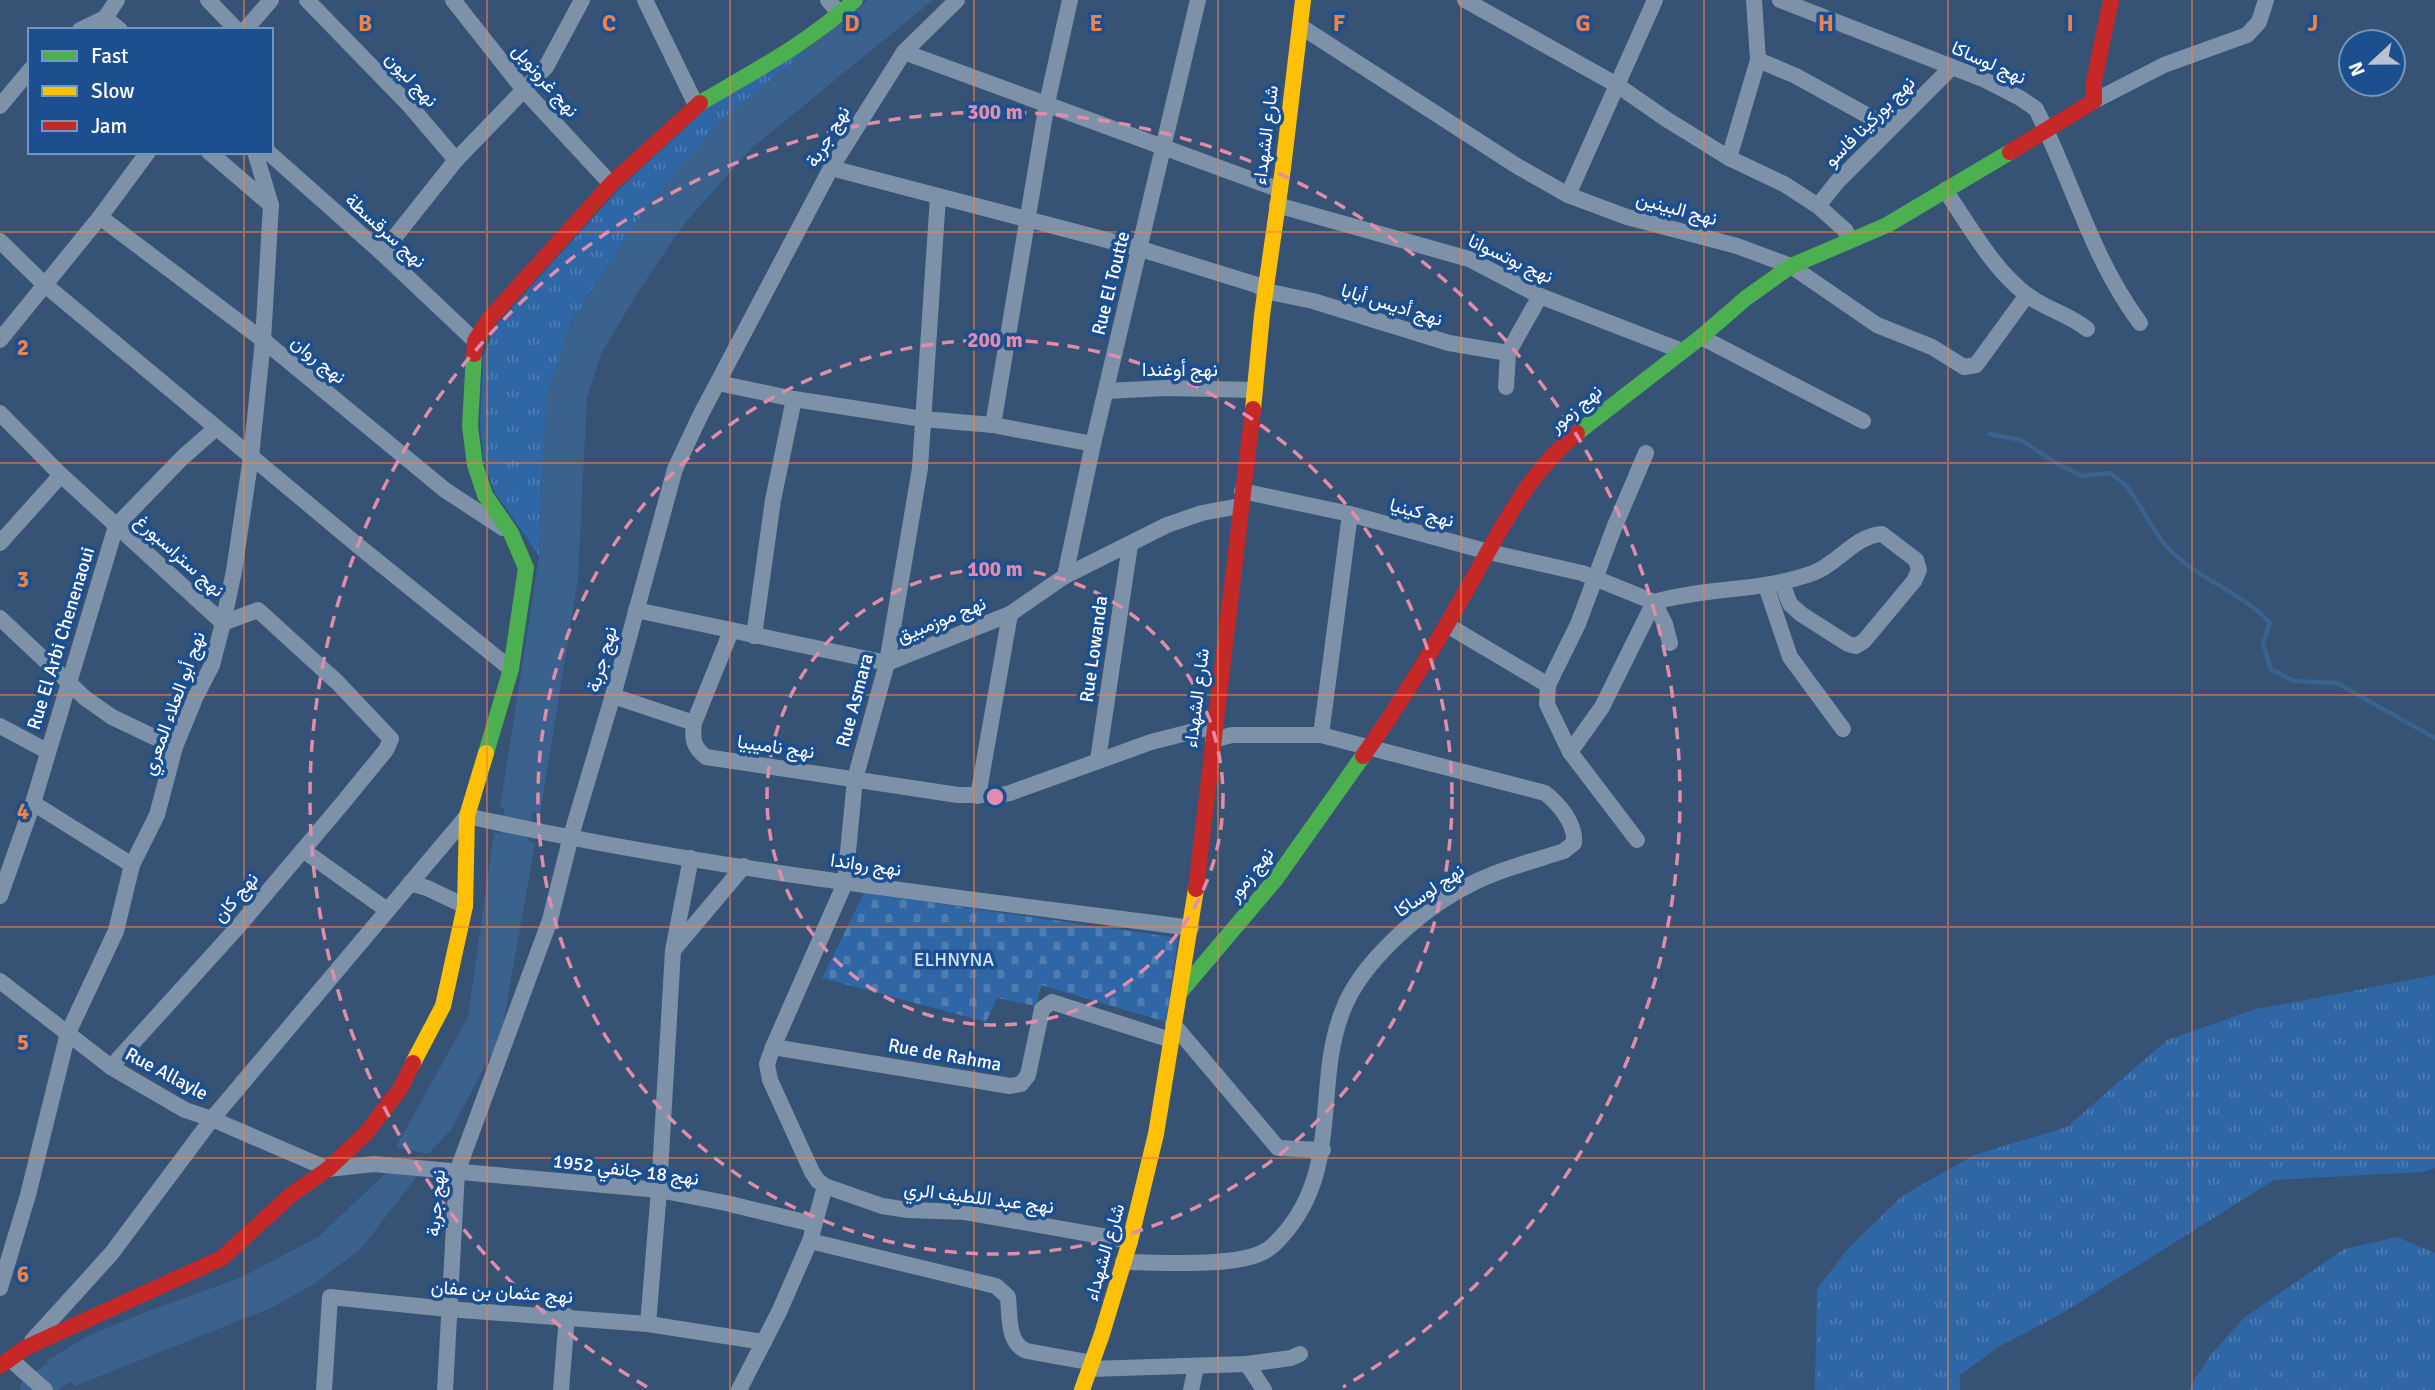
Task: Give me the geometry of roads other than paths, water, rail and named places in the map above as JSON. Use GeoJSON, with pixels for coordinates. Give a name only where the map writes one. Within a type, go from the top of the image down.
{"type":"FeatureCollection","features":[{"type":"Feature","properties":{"kind":"street"},"geometry":{"type":"LineString","coordinates":[[84,28],[106,18],[117,0]]}},
{"type":"Feature","properties":{"kind":"street"},"geometry":{"type":"LineString","coordinates":[[208,0],[235,28]]}},
{"type":"Feature","properties":{"kind":"street"},"geometry":{"type":"LineString","coordinates":[[246,28],[271,0]]}},
{"type":"Feature","properties":{"kind":"street","name":"نهج ليون"},"geometry":{"type":"LineString","coordinates":[[307,0],[410,106],[456,160]]}},
{"type":"Feature","properties":{"kind":"street","name":"نهج غرونوبل"},"geometry":{"type":"LineString","coordinates":[[453,0],[524,90],[611,184]]}},
{"type":"Feature","properties":{"kind":"street"},"geometry":{"type":"LineString","coordinates":[[382,253],[456,160],[546,67],[582,0]]}},
{"type":"Feature","properties":{"kind":"street"},"geometry":{"type":"LineString","coordinates":[[645,0],[696,105]]}},
{"type":"Feature","properties":{"kind":"street"},"geometry":{"type":"LineString","coordinates":[[828,0],[840,14]]}},
{"type":"Feature","properties":{"kind":"street"},"geometry":{"type":"LineString","coordinates":[[25,1348],[222,1258],[292,1195],[328,1169],[374,1122],[400,1089],[443,1006],[465,906],[467,816],[511,669],[526,568],[511,533],[485,495],[475,465],[470,426],[475,341],[489,319],[611,184],[696,105],[762,67],[840,14],[855,0]]}},
{"type":"Feature","properties":{"kind":"street","name":"نهج جربة"},"geometry":{"type":"LineString","coordinates":[[445,1390],[457,1172],[550,920],[571,836],[675,469],[831,168],[904,52],[957,0]]}},
{"type":"Feature","properties":{"kind":"street"},"geometry":{"type":"LineString","coordinates":[[993,425],[1047,103],[1070,0]]}},
{"type":"Feature","properties":{"kind":"street","name":"Rue El Toutte"},"geometry":{"type":"LineString","coordinates":[[1065,576],[1093,444],[1198,0]]}},
{"type":"Feature","properties":{"kind":"street","name":"شارع الشهداء"},"geometry":{"type":"LineString","coordinates":[[1082,1390],[1130,1241],[1149,1171],[1191,928],[1265,291],[1303,0]]}},
{"type":"Feature","properties":{"kind":"street"},"geometry":{"type":"LineString","coordinates":[[1465,0],[1617,85],[1729,158],[1784,184],[1818,206],[1846,231],[1848,240]]}},
{"type":"Feature","properties":{"kind":"street"},"geometry":{"type":"LineString","coordinates":[[1568,195],[1655,0]]}},
{"type":"Feature","properties":{"kind":"street"},"geometry":{"type":"LineString","coordinates":[[1729,158],[1758,60],[1754,0]]}},
{"type":"Feature","properties":{"kind":"street","name":"نهج لوساكا"},"geometry":{"type":"LineString","coordinates":[[1780,0],[1822,8],[1845,26],[1952,67],[2020,98],[2036,109],[2098,254],[2113,284],[2140,323]]}},
{"type":"Feature","properties":{"kind":"street"},"geometry":{"type":"LineString","coordinates":[[1806,0],[1822,8]]}},
{"type":"Feature","properties":{"kind":"street"},"geometry":{"type":"LineString","coordinates":[[2111,0],[2094,81],[2094,101],[2164,65],[2247,35],[2259,22],[2266,0]]}},
{"type":"Feature","properties":{"kind":"street"},"geometry":{"type":"LineString","coordinates":[[106,18],[118,28]]}},
{"type":"Feature","properties":{"kind":"street","name":"نهج البينين"},"geometry":{"type":"LineString","coordinates":[[1300,26],[1517,166],[1568,195],[1627,218],[1737,246],[1791,266],[1877,325],[1932,347],[1964,367],[1976,365],[2027,295]]}},
{"type":"Feature","properties":{"kind":"street","name":"نهج بوتسوانا"},"geometry":{"type":"LineString","coordinates":[[904,52],[1047,103],[1279,198],[1469,259],[1489,267],[1540,296],[1682,351]]}},
{"type":"Feature","properties":{"kind":"street"},"geometry":{"type":"LineString","coordinates":[[1758,60],[1796,76],[1890,128]]}},
{"type":"Feature","properties":{"kind":"street","name":"نهج بوركينا فاسو"},"geometry":{"type":"LineString","coordinates":[[1818,206],[1837,182],[1952,67]]}},
{"type":"Feature","properties":{"kind":"street"},"geometry":{"type":"LineString","coordinates":[[0,107],[28,73]]}},
{"type":"Feature","properties":{"kind":"street","name":"نهج زمور"},"geometry":{"type":"LineString","coordinates":[[1179,993],[1275,880],[1369,748],[1447,625],[1527,485],[1561,446],[1701,337],[1746,298],[1791,266],[1887,225],[2094,101]]}},
{"type":"Feature","properties":{"kind":"street"},"geometry":{"type":"LineString","coordinates":[[0,340],[100,217],[147,154]]}},
{"type":"Feature","properties":{"kind":"street"},"geometry":{"type":"LineString","coordinates":[[211,154],[271,205]]}},
{"type":"Feature","properties":{"kind":"street","name":"نهج أبو العلاء المعري"},"geometry":{"type":"LineString","coordinates":[[0,1288],[29,1195],[68,1033],[116,931],[132,865],[157,815],[176,747],[196,696],[212,665],[223,623],[234,571],[251,457],[263,340],[271,205],[256,154]]}},
{"type":"Feature","properties":{"kind":"street","name":"نهج سرقسطة"},"geometry":{"type":"LineString","coordinates":[[270,154],[382,253],[475,341]]}},
{"type":"Feature","properties":{"kind":"street","name":"نهج أديس أبابا"},"geometry":{"type":"LineString","coordinates":[[831,168],[1141,249],[1257,285],[1265,291],[1313,302],[1449,343],[1508,353]]}},
{"type":"Feature","properties":{"kind":"street"},"geometry":{"type":"LineString","coordinates":[[1945,190],[2011,281],[2027,295],[2073,317],[2087,329]]}},
{"type":"Feature","properties":{"kind":"street","name":"Rue Asmara"},"geometry":{"type":"LineString","coordinates":[[825,1186],[813,1172],[770,1080],[767,1063],[845,883],[855,779],[887,663],[920,468],[938,196]]}},
{"type":"Feature","properties":{"kind":"street","name":"نهج روان"},"geometry":{"type":"LineString","coordinates":[[100,217],[263,340],[445,490],[511,533]]}},
{"type":"Feature","properties":{"kind":"street"},"geometry":{"type":"LineString","coordinates":[[0,241],[44,285],[511,669]]}},
{"type":"Feature","properties":{"kind":"street"},"geometry":{"type":"LineString","coordinates":[[1506,387],[1508,353],[1540,296]]}},
{"type":"Feature","properties":{"kind":"street"},"geometry":{"type":"LineString","coordinates":[[1701,337],[1863,421]]}},
{"type":"Feature","properties":{"kind":"street"},"geometry":{"type":"LineString","coordinates":[[718,383],[794,399],[923,419],[993,425],[1093,444]]}},
{"type":"Feature","properties":{"kind":"street","name":"نهج أوغندا"},"geometry":{"type":"LineString","coordinates":[[1106,391],[1166,388],[1255,390]]}},
{"type":"Feature","properties":{"kind":"street"},"geometry":{"type":"LineString","coordinates":[[754,636],[773,500],[794,399]]}},
{"type":"Feature","properties":{"kind":"street","name":"نهج ستراسبورغ"},"geometry":{"type":"LineString","coordinates":[[0,413],[61,475],[223,623],[258,610],[374,720],[391,739],[386,750]]}},
{"type":"Feature","properties":{"kind":"street","name":"Rue El Arbi Chenenaoui"},"geometry":{"type":"LineString","coordinates":[[0,896],[33,803],[116,526],[183,457],[216,428]]}},
{"type":"Feature","properties":{"kind":"street"},"geometry":{"type":"LineString","coordinates":[[1637,840],[1570,752],[1547,704],[1548,685],[1578,624],[1646,453]]}},
{"type":"Feature","properties":{"kind":"street"},"geometry":{"type":"LineString","coordinates":[[0,543],[61,475]]}},
{"type":"Feature","properties":{"kind":"street","name":"نهج كينيا"},"geometry":{"type":"LineString","coordinates":[[1241,498],[1350,514],[1489,552],[1595,577],[1654,602]]}},
{"type":"Feature","properties":{"kind":"street","name":"نهج موزمبيق"},"geometry":{"type":"LineString","coordinates":[[636,610],[887,663],[1010,614],[1065,576],[1167,525],[1241,498]]}},
{"type":"Feature","properties":{"kind":"street"},"geometry":{"type":"LineString","coordinates":[[1321,736],[1350,514]]}},
{"type":"Feature","properties":{"kind":"street"},"geometry":{"type":"LineString","coordinates":[[1570,752],[1602,707],[1654,602],[1686,594],[1774,585],[1816,572],[1874,534],[1882,534],[1916,560],[1919,570],[1914,581],[1864,641],[1856,646],[1847,644],[1801,614],[1774,585]]}},
{"type":"Feature","properties":{"kind":"street","name":"Rue Lowanda"},"geometry":{"type":"LineString","coordinates":[[1098,760],[1130,545]]}},
{"type":"Feature","properties":{"kind":"street"},"geometry":{"type":"LineString","coordinates":[[1774,585],[1790,657],[1843,729]]}},
{"type":"Feature","properties":{"kind":"street"},"geometry":{"type":"LineString","coordinates":[[1654,602],[1665,624],[1670,643]]}},
{"type":"Feature","properties":{"kind":"street"},"geometry":{"type":"LineString","coordinates":[[978,796],[1010,614]]}},
{"type":"Feature","properties":{"kind":"street"},"geometry":{"type":"LineString","coordinates":[[0,618],[69,684],[112,717],[176,747]]}},
{"type":"Feature","properties":{"kind":"street"},"geometry":{"type":"LineString","coordinates":[[1447,625],[1548,685]]}},
{"type":"Feature","properties":{"kind":"street"},"geometry":{"type":"LineString","coordinates":[[612,696],[694,723],[731,631]]}},
{"type":"Feature","properties":{"kind":"street","name":"نهج ناميبيا"},"geometry":{"type":"LineString","coordinates":[[694,723],[692,740],[698,751],[706,757],[978,796],[1010,793],[1151,742],[1213,733]]}},
{"type":"Feature","properties":{"kind":"street"},"geometry":{"type":"LineString","coordinates":[[0,726],[47,751]]}},
{"type":"Feature","properties":{"kind":"street","name":"نهج لوساكا"},"geometry":{"type":"LineString","coordinates":[[1123,1262],[1220,1261],[1241,1259],[1268,1250],[1298,1216],[1307,1198],[1323,1150],[1329,1079],[1337,1029],[1343,1009],[1363,974],[1380,953],[1408,928],[1454,893],[1471,884],[1564,851],[1574,843],[1575,838],[1570,824],[1557,804],[1545,793],[1321,736],[1213,733]]}},
{"type":"Feature","properties":{"kind":"street","name":"نهج كان"},"geometry":{"type":"LineString","coordinates":[[111,1068],[237,928],[386,750]]}},
{"type":"Feature","properties":{"kind":"street"},"geometry":{"type":"LineString","coordinates":[[33,803],[132,865]]}},
{"type":"Feature","properties":{"kind":"street"},"geometry":{"type":"LineString","coordinates":[[45,1390],[9,1364],[111,1254],[212,1119],[467,816]]}},
{"type":"Feature","properties":{"kind":"street","name":"نهج رواندا"},"geometry":{"type":"LineString","coordinates":[[467,816],[691,858],[845,883],[1191,928]]}},
{"type":"Feature","properties":{"kind":"street"},"geometry":{"type":"LineString","coordinates":[[303,850],[387,910]]}},
{"type":"Feature","properties":{"kind":"street"},"geometry":{"type":"LineString","coordinates":[[648,1324],[673,950],[691,858]]}},
{"type":"Feature","properties":{"kind":"street"},"geometry":{"type":"LineString","coordinates":[[673,950],[744,866]]}},
{"type":"Feature","properties":{"kind":"street"},"geometry":{"type":"LineString","coordinates":[[410,883],[465,906]]}},
{"type":"Feature","properties":{"kind":"street","name":"Rue Allayle"},"geometry":{"type":"LineString","coordinates":[[0,981],[111,1068],[185,1110],[328,1169],[374,1164],[433,1168]]}},
{"type":"Feature","properties":{"kind":"street","name":"Rue de Rahma"},"geometry":{"type":"LineString","coordinates":[[773,1047],[1010,1086],[1021,1084],[1028,1075],[1042,1009],[1048,1003],[1172,1032]]}},
{"type":"Feature","properties":{"kind":"street"},"geometry":{"type":"LineString","coordinates":[[1172,1032],[1278,1148],[1323,1150]]}},
{"type":"Feature","properties":{"kind":"street","name":"نهج 18 جانفي 1952"},"geometry":{"type":"LineString","coordinates":[[433,1168],[659,1190],[726,1203],[811,1233],[996,1286],[1008,1297],[1013,1339],[1017,1347],[1091,1366]]}},
{"type":"Feature","properties":{"kind":"street"},"geometry":{"type":"LineString","coordinates":[[739,1390],[764,1342],[811,1233],[825,1186]]}},
{"type":"Feature","properties":{"kind":"street","name":"نهج عبد اللطيف الري"},"geometry":{"type":"LineString","coordinates":[[825,1186],[896,1208],[965,1212],[1130,1241]]}},
{"type":"Feature","properties":{"kind":"street","name":"نهج عثمان بن عفان"},"geometry":{"type":"LineString","coordinates":[[324,1390],[330,1297],[648,1324],[764,1342]]}},
{"type":"Feature","properties":{"kind":"street"},"geometry":{"type":"LineString","coordinates":[[561,1390],[567,1316]]}},
{"type":"Feature","properties":{"kind":"street"},"geometry":{"type":"LineString","coordinates":[[1091,1366],[1196,1367],[1247,1364],[1300,1354]]}},
{"type":"Feature","properties":{"kind":"street"},"geometry":{"type":"LineString","coordinates":[[1247,1364],[1264,1390]]}},
{"type":"Feature","properties":{"kind":"street"},"geometry":{"type":"LineString","coordinates":[[1191,1390],[1196,1367]]}},
{"type":"Feature","properties":{"kind":"waterway"},"geometry":{"type":"LineString","coordinates":[[1989,434],[2021,440],[2054,462],[2082,476],[2110,473],[2127,487],[2170,550],[2194,570],[2247,603],[2270,623],[2263,643],[2271,669],[2294,681],[2337,683],[2435,738]]}},
{"type":"Feature","properties":{"kind":"waterway"},"geometry":{"type":"LineString","coordinates":[[508,874],[525,773]]}},
{"type":"Feature","properties":{"kind":"waterway"},"geometry":{"type":"LineString","coordinates":[[34,1390],[65,1368],[94,1357]]}},
{"type":"Feature","properties":{"kind":"park label","name":"ELHNYNA"},"geometry":{"type":"Point","coordinates":[954,959]}}]}
